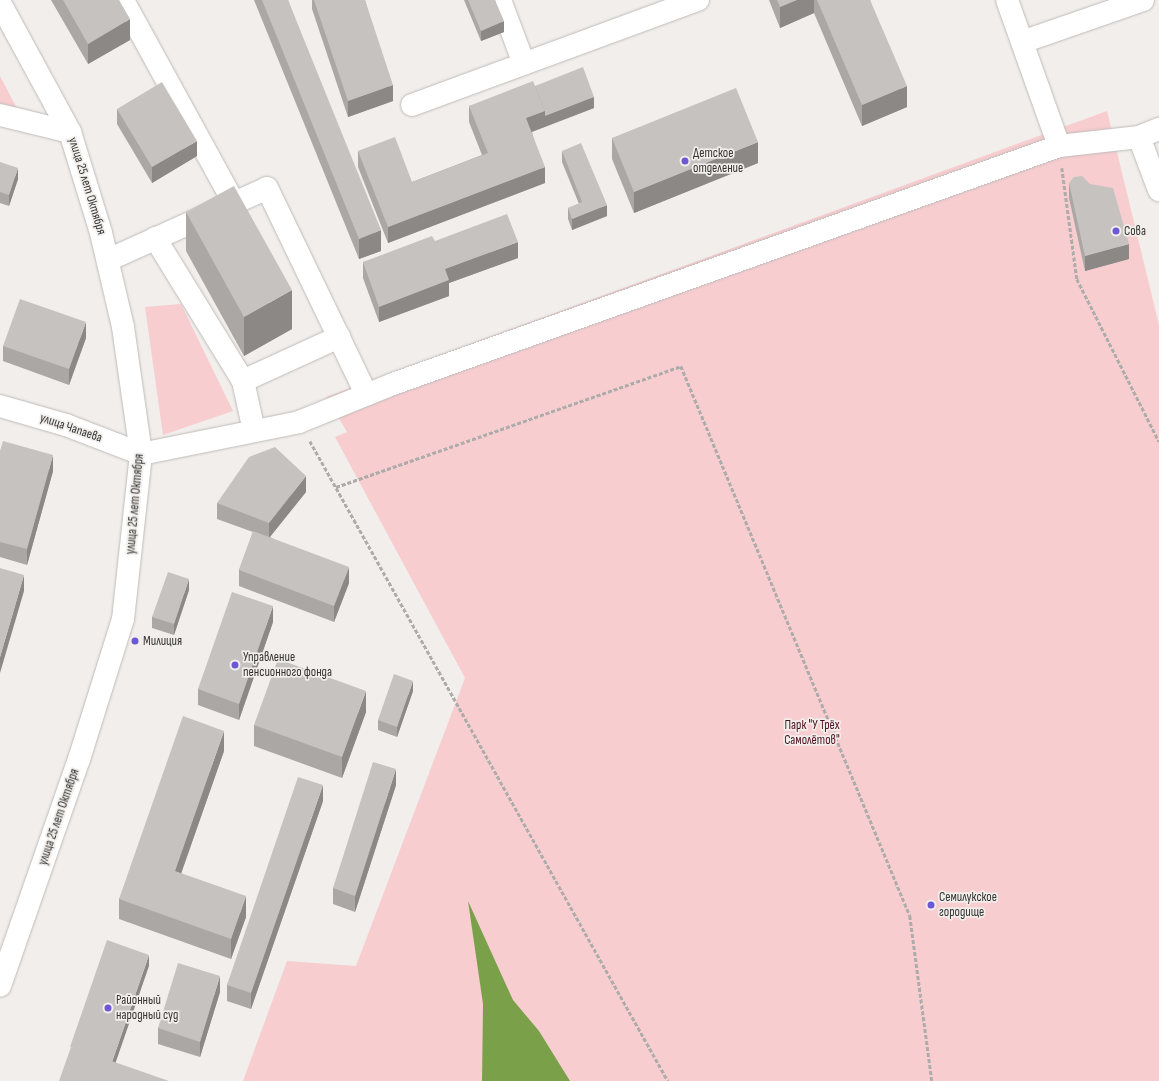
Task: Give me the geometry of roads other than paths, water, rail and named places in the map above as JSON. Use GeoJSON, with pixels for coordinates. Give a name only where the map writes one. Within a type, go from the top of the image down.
{"type":"FeatureCollection","features":[{"type":"Feature","properties":{"kind":"street"},"geometry":{"type":"LineString","coordinates":[[123,0],[234,203]]}},
{"type":"Feature","properties":{"kind":"street"},"geometry":{"type":"LineString","coordinates":[[500,0],[524,64]]}},
{"type":"Feature","properties":{"kind":"street"},"geometry":{"type":"LineString","coordinates":[[412,105],[698,0]]}},
{"type":"Feature","properties":{"kind":"street"},"geometry":{"type":"LineString","coordinates":[[1007,0],[1059,146]]}},
{"type":"Feature","properties":{"kind":"street"},"geometry":{"type":"LineString","coordinates":[[1022,42],[1143,0]]}},
{"type":"Feature","properties":{"kind":"street","name":"улица 25 лет Октября"},"geometry":{"type":"LineString","coordinates":[[0,3],[70,132],[108,260],[123,327],[141,454],[123,619],[78,759],[0,986]]}},
{"type":"Feature","properties":{"kind":"street"},"geometry":{"type":"LineString","coordinates":[[0,115],[70,132]]}},
{"type":"Feature","properties":{"kind":"street"},"geometry":{"type":"LineString","coordinates":[[141,454],[299,422],[366,394],[1059,146],[1139,137],[1159,129]]}},
{"type":"Feature","properties":{"kind":"street"},"geometry":{"type":"LineString","coordinates":[[1139,137],[1159,190]]}},
{"type":"Feature","properties":{"kind":"street"},"geometry":{"type":"LineString","coordinates":[[108,260],[267,188],[366,394]]}},
{"type":"Feature","properties":{"kind":"street"},"geometry":{"type":"LineString","coordinates":[[155,238],[243,381],[254,431]]}},
{"type":"Feature","properties":{"kind":"street"},"geometry":{"type":"LineString","coordinates":[[243,381],[339,337]]}},
{"type":"Feature","properties":{"kind":"street","name":"улица Чапаева"},"geometry":{"type":"LineString","coordinates":[[0,406],[66,425],[141,454]]}},
{"type":"Feature","properties":{"kind":"place","name":"Детское отделение"},"geometry":{"type":"Point","coordinates":[685,161]}},
{"type":"Feature","properties":{"kind":"place","name":"Сова"},"geometry":{"type":"Point","coordinates":[1116,231]}},
{"type":"Feature","properties":{"kind":"place","name":"Милиция"},"geometry":{"type":"Point","coordinates":[135,641]}},
{"type":"Feature","properties":{"kind":"place","name":"Управление пенсионного фонда"},"geometry":{"type":"Point","coordinates":[235,665]}},
{"type":"Feature","properties":{"kind":"place","name":"Семилукское городище"},"geometry":{"type":"Point","coordinates":[931,905]}},
{"type":"Feature","properties":{"kind":"place","name":"Районный народный суд"},"geometry":{"type":"Point","coordinates":[108,1008]}},
{"type":"Feature","properties":{"kind":"park label","name":"Парк \"У Трёх Самолётов\""},"geometry":{"type":"Point","coordinates":[812,734]}}]}
